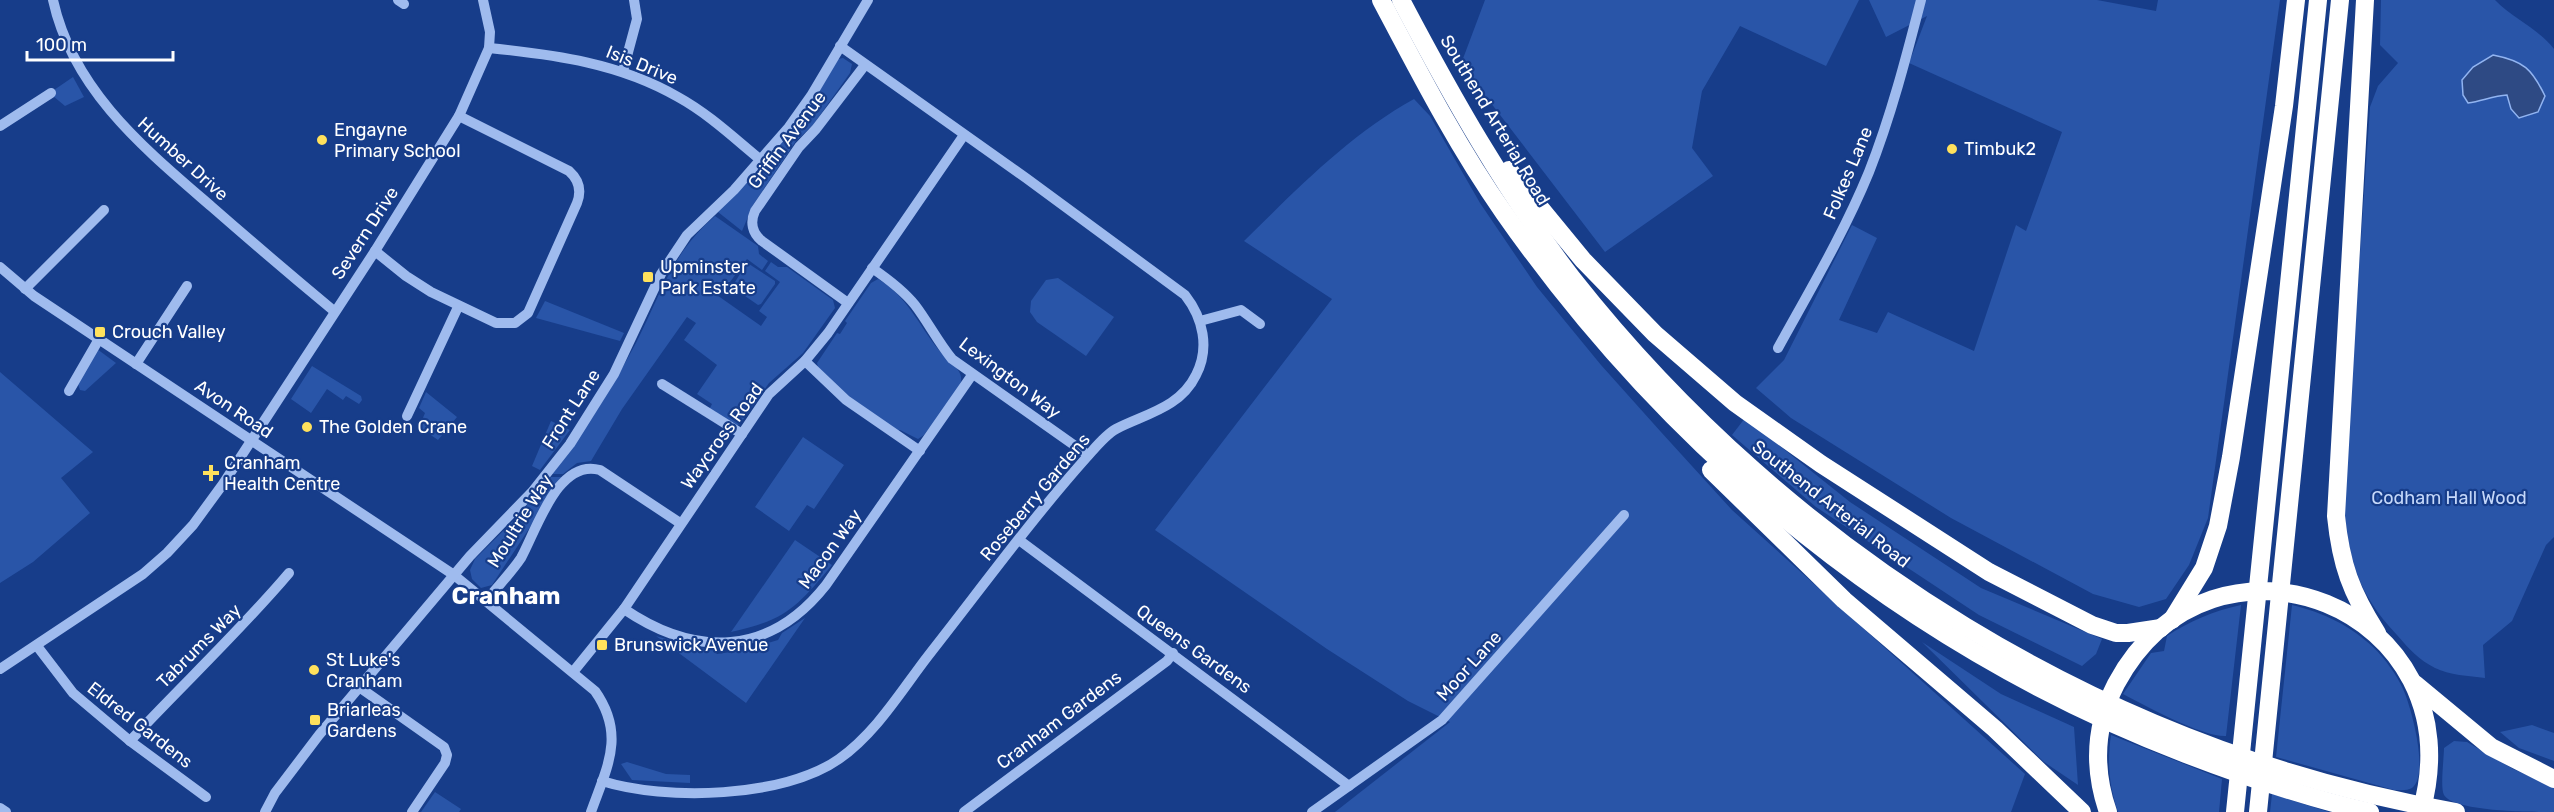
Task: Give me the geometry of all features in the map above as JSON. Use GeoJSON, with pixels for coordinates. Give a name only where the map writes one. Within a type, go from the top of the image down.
{"type":"FeatureCollection","features":[{"type":"Feature","properties":{"kind":"highway","name":"Southend Arterial Road"},"geometry":{"type":"LineString","coordinates":[[1381,0],[1430,93],[1502,211],[1588,324],[1686,431],[1757,497],[1832,558],[1870,585],[1992,663],[2121,728],[2258,781],[2370,812]]}},
{"type":"Feature","properties":{"kind":"highway","name":"Southend Arterial Road"},"geometry":{"type":"LineString","coordinates":[[1401,0],[1441,76],[1491,163],[1516,201],[1571,276],[1632,350],[1732,452],[1799,509],[1871,565],[2001,648],[2128,712],[2220,749],[2297,775],[2376,796],[2456,812]]}},
{"type":"Feature","properties":{"kind":"highway"},"geometry":{"type":"LineString","coordinates":[[2108,812],[2099,779],[2097,761],[2100,730],[2113,690],[2134,656],[2167,624],[2204,568],[2218,526],[2231,457],[2278,147],[2296,0]]}},
{"type":"Feature","properties":{"kind":"highway"},"geometry":{"type":"LineString","coordinates":[[2235,812],[2318,0]]}},
{"type":"Feature","properties":{"kind":"highway"},"geometry":{"type":"LineString","coordinates":[[2258,812],[2340,0]]}},
{"type":"Feature","properties":{"kind":"highway"},"geometry":{"type":"LineString","coordinates":[[2365,0],[2336,516],[2341,554],[2350,587],[2377,633],[2414,683],[2422,703],[2431,754],[2428,786],[2421,812]]}},
{"type":"Feature","properties":{"kind":"highway"},"geometry":{"type":"LineString","coordinates":[[1441,76],[1518,181],[1583,260],[1655,334],[1735,403],[1821,464],[1949,547],[2028,594],[2092,626],[2108,631],[2128,633],[2167,624],[2193,609],[2227,596],[2260,591],[2277,592],[2334,606],[2377,633]]}},
{"type":"Feature","properties":{"kind":"highway"},"geometry":{"type":"LineString","coordinates":[[1502,211],[1553,290],[1612,367],[1742,502],[1844,600],[1995,729],[2082,812]]}},
{"type":"Feature","properties":{"kind":"highway"},"geometry":{"type":"LineString","coordinates":[[2414,683],[2491,747],[2554,779]]}},
{"type":"Feature","properties":{"kind":"street","name":"Humber Drive"},"geometry":{"type":"LineString","coordinates":[[53,0],[62,28],[81,70],[119,123],[164,166],[334,311]]}},
{"type":"Feature","properties":{"kind":"street","name":"Severn Drive"},"geometry":{"type":"LineString","coordinates":[[0,669],[143,574],[193,525],[375,251],[459,116],[489,48],[490,32],[483,0]]}},
{"type":"Feature","properties":{"kind":"street"},"geometry":{"type":"LineString","coordinates":[[623,71],[637,19],[634,0]]}},
{"type":"Feature","properties":{"kind":"street","name":"Front Lane"},"geometry":{"type":"LineString","coordinates":[[265,812],[298,762],[359,687],[454,575],[532,492],[570,444],[614,374],[661,274],[687,235],[762,161],[811,96],[868,0]]}},
{"type":"Feature","properties":{"kind":"street","name":"Folkes Lane"},"geometry":{"type":"LineString","coordinates":[[1778,348],[1836,243],[1869,172],[1894,101],[1921,0]]}},
{"type":"Feature","properties":{"kind":"street","name":"Roseberry Gardens"},"geometry":{"type":"LineString","coordinates":[[602,781],[635,790],[654,792],[758,789],[801,778],[831,764],[874,726],[1019,540],[1088,456],[1113,430],[1170,404],[1189,387],[1198,372],[1203,355],[1204,338],[1200,321],[1185,295],[840,46]]}},
{"type":"Feature","properties":{"kind":"street","name":"Isis Drive"},"geometry":{"type":"LineString","coordinates":[[489,48],[554,55],[623,71],[660,87],[696,108],[762,161]]}},
{"type":"Feature","properties":{"kind":"street","name":"Griffin Avenue"},"geometry":{"type":"LineString","coordinates":[[848,303],[762,242],[754,231],[752,220],[755,211],[799,147],[816,129],[865,65]]}},
{"type":"Feature","properties":{"kind":"street"},"geometry":{"type":"LineString","coordinates":[[0,126],[51,93]]}},
{"type":"Feature","properties":{"kind":"street"},"geometry":{"type":"LineString","coordinates":[[375,251],[406,276],[458,307],[496,323],[506,325],[522,319],[528,313],[580,195],[578,182],[569,171],[459,116]]}},
{"type":"Feature","properties":{"kind":"street","name":"Waycross Road"},"geometry":{"type":"LineString","coordinates":[[573,672],[624,609],[680,523],[770,394],[805,361],[848,303],[964,135]]}},
{"type":"Feature","properties":{"kind":"street"},"geometry":{"type":"LineString","coordinates":[[25,289],[104,210]]}},
{"type":"Feature","properties":{"kind":"street","name":"Avon Road"},"geometry":{"type":"LineString","coordinates":[[0,267],[25,289],[454,575]]}},
{"type":"Feature","properties":{"kind":"street","name":"Lexington Way"},"geometry":{"type":"LineString","coordinates":[[872,268],[904,293],[915,305],[941,346],[972,375],[1088,456]]}},
{"type":"Feature","properties":{"kind":"street"},"geometry":{"type":"LineString","coordinates":[[136,364],[187,286]]}},
{"type":"Feature","properties":{"kind":"street"},"geometry":{"type":"LineString","coordinates":[[407,416],[458,307]]}},
{"type":"Feature","properties":{"kind":"street"},"geometry":{"type":"LineString","coordinates":[[1200,321],[1241,310],[1260,324]]}},
{"type":"Feature","properties":{"kind":"street"},"geometry":{"type":"LineString","coordinates":[[69,391],[99,339]]}},
{"type":"Feature","properties":{"kind":"street"},"geometry":{"type":"LineString","coordinates":[[805,361],[846,400],[920,451]]}},
{"type":"Feature","properties":{"kind":"street","name":"Macon Way"},"geometry":{"type":"LineString","coordinates":[[624,609],[661,629],[700,642],[722,644],[740,642],[771,632],[790,621],[816,598],[972,375]]}},
{"type":"Feature","properties":{"kind":"street"},"geometry":{"type":"LineString","coordinates":[[662,384],[742,434]]}},
{"type":"Feature","properties":{"kind":"street","name":"Moultrie Way"},"geometry":{"type":"LineString","coordinates":[[486,601],[520,558],[536,525],[564,482],[579,469],[590,467],[600,470],[680,523]]}},
{"type":"Feature","properties":{"kind":"street","name":"Moor Lane"},"geometry":{"type":"LineString","coordinates":[[1312,812],[1442,720],[1624,514]]}},
{"type":"Feature","properties":{"kind":"street","name":"Queens Gardens"},"geometry":{"type":"LineString","coordinates":[[1019,540],[1349,786]]}},
{"type":"Feature","properties":{"kind":"street","name":"Tabrums Way"},"geometry":{"type":"LineString","coordinates":[[130,741],[189,677],[248,621],[289,573]]}},
{"type":"Feature","properties":{"kind":"street"},"geometry":{"type":"LineString","coordinates":[[454,575],[573,672],[595,691],[602,702],[612,724],[613,747],[591,812]]}},
{"type":"Feature","properties":{"kind":"street","name":"Eldred Gardens"},"geometry":{"type":"LineString","coordinates":[[37,646],[73,693],[130,741],[207,797]]}},
{"type":"Feature","properties":{"kind":"street","name":"Cranham Gardens"},"geometry":{"type":"LineString","coordinates":[[964,812],[1157,668],[1173,653]]}},
{"type":"Feature","properties":{"kind":"street"},"geometry":{"type":"LineString","coordinates":[[359,687],[444,747],[447,755],[445,763],[412,812]]}},
{"type":"Feature","properties":{"kind":"street"},"geometry":{"type":"LineString","coordinates":[[0,808],[6,812]]}},
{"type":"Feature","properties":{"kind":"green space"},"geometry":{"type":"Polygon","coordinates":[[[1485,0],[1859,0],[1826,66],[1740,26],[1702,91],[1692,148],[1713,176],[1605,252],[1461,64],[1485,0]]]}},
{"type":"Feature","properties":{"kind":"green space"},"geometry":{"type":"Polygon","coordinates":[[[1869,0],[2097,0],[2156,11],[2158,0],[2280,0],[2208,518],[2189,565],[2166,599],[2139,607],[2093,594],[1951,518],[1791,418],[1756,388],[1784,360],[1852,225],[1877,238],[1839,320],[1877,333],[1888,312],[1974,351],[2016,225],[2026,231],[2062,132],[1909,63],[1927,16],[1886,37],[1869,0]]]}},
{"type":"Feature","properties":{"kind":"green space","name":"Codham Hall Wood"},"geometry":{"type":"Polygon","coordinates":[[[2381,0],[2495,0],[2541,35],[2554,49],[2554,537],[2546,545],[2512,621],[2483,645],[2485,678],[2453,674],[2435,668],[2419,658],[2401,640],[2383,619],[2363,588],[2348,540],[2343,501],[2370,107],[2378,86],[2398,63],[2380,45],[2381,0]]]}},
{"type":"Feature","properties":{"kind":"green space"},"geometry":{"type":"Polygon","coordinates":[[[843,58],[852,64],[850,73],[813,125],[796,141],[753,205],[742,231],[718,212],[838,59],[843,58]]]}},
{"type":"Feature","properties":{"kind":"green space"},"geometry":{"type":"Polygon","coordinates":[[[73,77],[84,97],[65,106],[53,96],[54,90],[73,77]]]}},
{"type":"Feature","properties":{"kind":"green space"},"geometry":{"type":"Polygon","coordinates":[[[1414,99],[1430,116],[1480,203],[1537,287],[1601,365],[1661,432],[1732,510],[2025,774],[2011,812],[1335,812],[1450,722],[1408,701],[1327,649],[1155,530],[1332,299],[1244,241],[1346,146],[1390,113],[1414,99]]]}},
{"type":"Feature","properties":{"kind":"green space"},"geometry":{"type":"Polygon","coordinates":[[[715,216],[758,246],[759,254],[768,261],[762,270],[747,259],[730,282],[719,282],[714,293],[761,326],[767,317],[759,311],[780,282],[765,271],[771,262],[778,267],[787,267],[833,300],[835,308],[803,353],[769,383],[740,424],[735,426],[709,410],[712,404],[697,394],[717,365],[684,340],[696,323],[687,317],[622,409],[591,461],[577,463],[563,474],[552,474],[586,427],[617,377],[677,260],[700,230],[715,216]]]}},
{"type":"Feature","properties":{"kind":"green space"},"geometry":{"type":"Polygon","coordinates":[[[746,264],[775,281],[761,304],[758,305],[732,287],[746,264]]]}},
{"type":"Feature","properties":{"kind":"green space"},"geometry":{"type":"Polygon","coordinates":[[[1058,278],[1114,317],[1086,356],[1037,322],[1030,312],[1031,301],[1046,280],[1058,278]]]}},
{"type":"Feature","properties":{"kind":"green space"},"geometry":{"type":"Polygon","coordinates":[[[878,279],[904,302],[938,349],[957,368],[961,377],[959,387],[951,401],[924,435],[918,439],[898,431],[848,396],[818,367],[817,363],[837,333],[840,334],[847,323],[845,321],[871,283],[878,279]]]}},
{"type":"Feature","properties":{"kind":"green space"},"geometry":{"type":"Polygon","coordinates":[[[545,301],[624,333],[620,341],[536,318],[545,301]]]}},
{"type":"Feature","properties":{"kind":"green space"},"geometry":{"type":"Polygon","coordinates":[[[97,349],[116,363],[85,391],[80,390],[78,384],[97,349]]]}},
{"type":"Feature","properties":{"kind":"green space"},"geometry":{"type":"Polygon","coordinates":[[[312,366],[361,396],[362,400],[359,404],[346,396],[343,400],[327,389],[311,413],[291,399],[312,366]]]}},
{"type":"Feature","properties":{"kind":"green space"},"geometry":{"type":"Polygon","coordinates":[[[0,372],[93,452],[61,478],[90,513],[33,562],[0,583],[0,372]]]}},
{"type":"Feature","properties":{"kind":"green space"},"geometry":{"type":"Polygon","coordinates":[[[426,392],[457,417],[438,440],[419,427],[425,413],[419,408],[426,392]]]}},
{"type":"Feature","properties":{"kind":"green space"},"geometry":{"type":"Polygon","coordinates":[[[1745,418],[1850,502],[1981,588],[2102,639],[2096,654],[2082,666],[1979,615],[1816,507],[1732,435],[1745,418]]]}},
{"type":"Feature","properties":{"kind":"green space"},"geometry":{"type":"Polygon","coordinates":[[[551,421],[570,430],[540,470],[532,466],[551,421]]]}},
{"type":"Feature","properties":{"kind":"green space"},"geometry":{"type":"Polygon","coordinates":[[[803,437],[844,465],[814,509],[807,505],[789,531],[755,507],[803,437]]]}},
{"type":"Feature","properties":{"kind":"green space"},"geometry":{"type":"Polygon","coordinates":[[[551,477],[563,477],[492,585],[481,588],[472,579],[470,570],[475,559],[515,519],[551,477]]]}},
{"type":"Feature","properties":{"kind":"green space"},"geometry":{"type":"Polygon","coordinates":[[[795,540],[832,565],[809,592],[789,610],[765,622],[731,632],[795,540]]]}},
{"type":"Feature","properties":{"kind":"green space"},"geometry":{"type":"Polygon","coordinates":[[[2241,605],[2226,736],[2203,732],[2123,694],[2151,653],[2164,651],[2167,636],[2202,617],[2241,605]]]}},
{"type":"Feature","properties":{"kind":"green space"},"geometry":{"type":"Polygon","coordinates":[[[2292,605],[2326,616],[2346,626],[2374,648],[2394,673],[2406,698],[2417,740],[2419,769],[2417,781],[2412,788],[2394,790],[2276,757],[2292,605]]]}},
{"type":"Feature","properties":{"kind":"green space"},"geometry":{"type":"Polygon","coordinates":[[[805,618],[746,703],[656,636],[713,650],[717,654],[745,650],[778,640],[782,633],[805,618]]]}},
{"type":"Feature","properties":{"kind":"green space"},"geometry":{"type":"Polygon","coordinates":[[[1922,642],[2001,694],[2074,727],[2078,785],[2044,762],[1922,642]]]}},
{"type":"Feature","properties":{"kind":"green space"},"geometry":{"type":"Polygon","coordinates":[[[2532,725],[2554,733],[2554,761],[2519,748],[2500,732],[2532,725]]]}},
{"type":"Feature","properties":{"kind":"green space"},"geometry":{"type":"Polygon","coordinates":[[[2111,735],[2222,779],[2219,812],[2118,812],[2110,774],[2111,735]]]}},
{"type":"Feature","properties":{"kind":"green space"},"geometry":{"type":"Polygon","coordinates":[[[2454,741],[2467,742],[2513,769],[2554,787],[2554,812],[2495,810],[2451,801],[2444,795],[2442,773],[2444,748],[2454,741]]]}},
{"type":"Feature","properties":{"kind":"green space"},"geometry":{"type":"Polygon","coordinates":[[[627,762],[666,774],[690,775],[690,783],[632,780],[621,764],[627,762]]]}},
{"type":"Feature","properties":{"kind":"green space"},"geometry":{"type":"Polygon","coordinates":[[[435,792],[461,809],[459,812],[421,812],[435,792]]]}},
{"type":"Feature","properties":{"kind":"green space"},"geometry":{"type":"Polygon","coordinates":[[[2272,794],[2329,812],[2270,812],[2272,794]]]}},
{"type":"Feature","properties":{"kind":"shaded area"},"geometry":{"type":"Polygon","coordinates":[[[2493,55],[2520,63],[2536,79],[2545,96],[2538,112],[2519,118],[2511,109],[2507,95],[2468,103],[2463,95],[2462,80],[2473,67],[2493,55]]]}},
{"type":"Feature","properties":{"kind":"place","name":"Engayne Primary School"},"geometry":{"type":"Point","coordinates":[322,140]}},
{"type":"Feature","properties":{"kind":"place","name":"Timbuk2"},"geometry":{"type":"Point","coordinates":[1952,149]}},
{"type":"Feature","properties":{"kind":"place","name":"Upminster Park Estate"},"geometry":{"type":"Point","coordinates":[648,277]}},
{"type":"Feature","properties":{"kind":"place","name":"Crouch Valley"},"geometry":{"type":"Point","coordinates":[100,332]}},
{"type":"Feature","properties":{"kind":"place","name":"The Golden Crane"},"geometry":{"type":"Point","coordinates":[307,427]}},
{"type":"Feature","properties":{"kind":"place","name":"Cranham Health Centre"},"geometry":{"type":"Point","coordinates":[211,473]}},
{"type":"Feature","properties":{"kind":"place","name":"Brunswick Avenue"},"geometry":{"type":"Point","coordinates":[602,645]}},
{"type":"Feature","properties":{"kind":"place","name":"St Luke's Cranham"},"geometry":{"type":"Point","coordinates":[314,670]}},
{"type":"Feature","properties":{"kind":"place","name":"Briarleas Gardens"},"geometry":{"type":"Point","coordinates":[315,720]}},
{"type":"Feature","properties":{"kind":"district","name":"Cranham"},"geometry":{"type":"Point","coordinates":[506,596]}}]}
